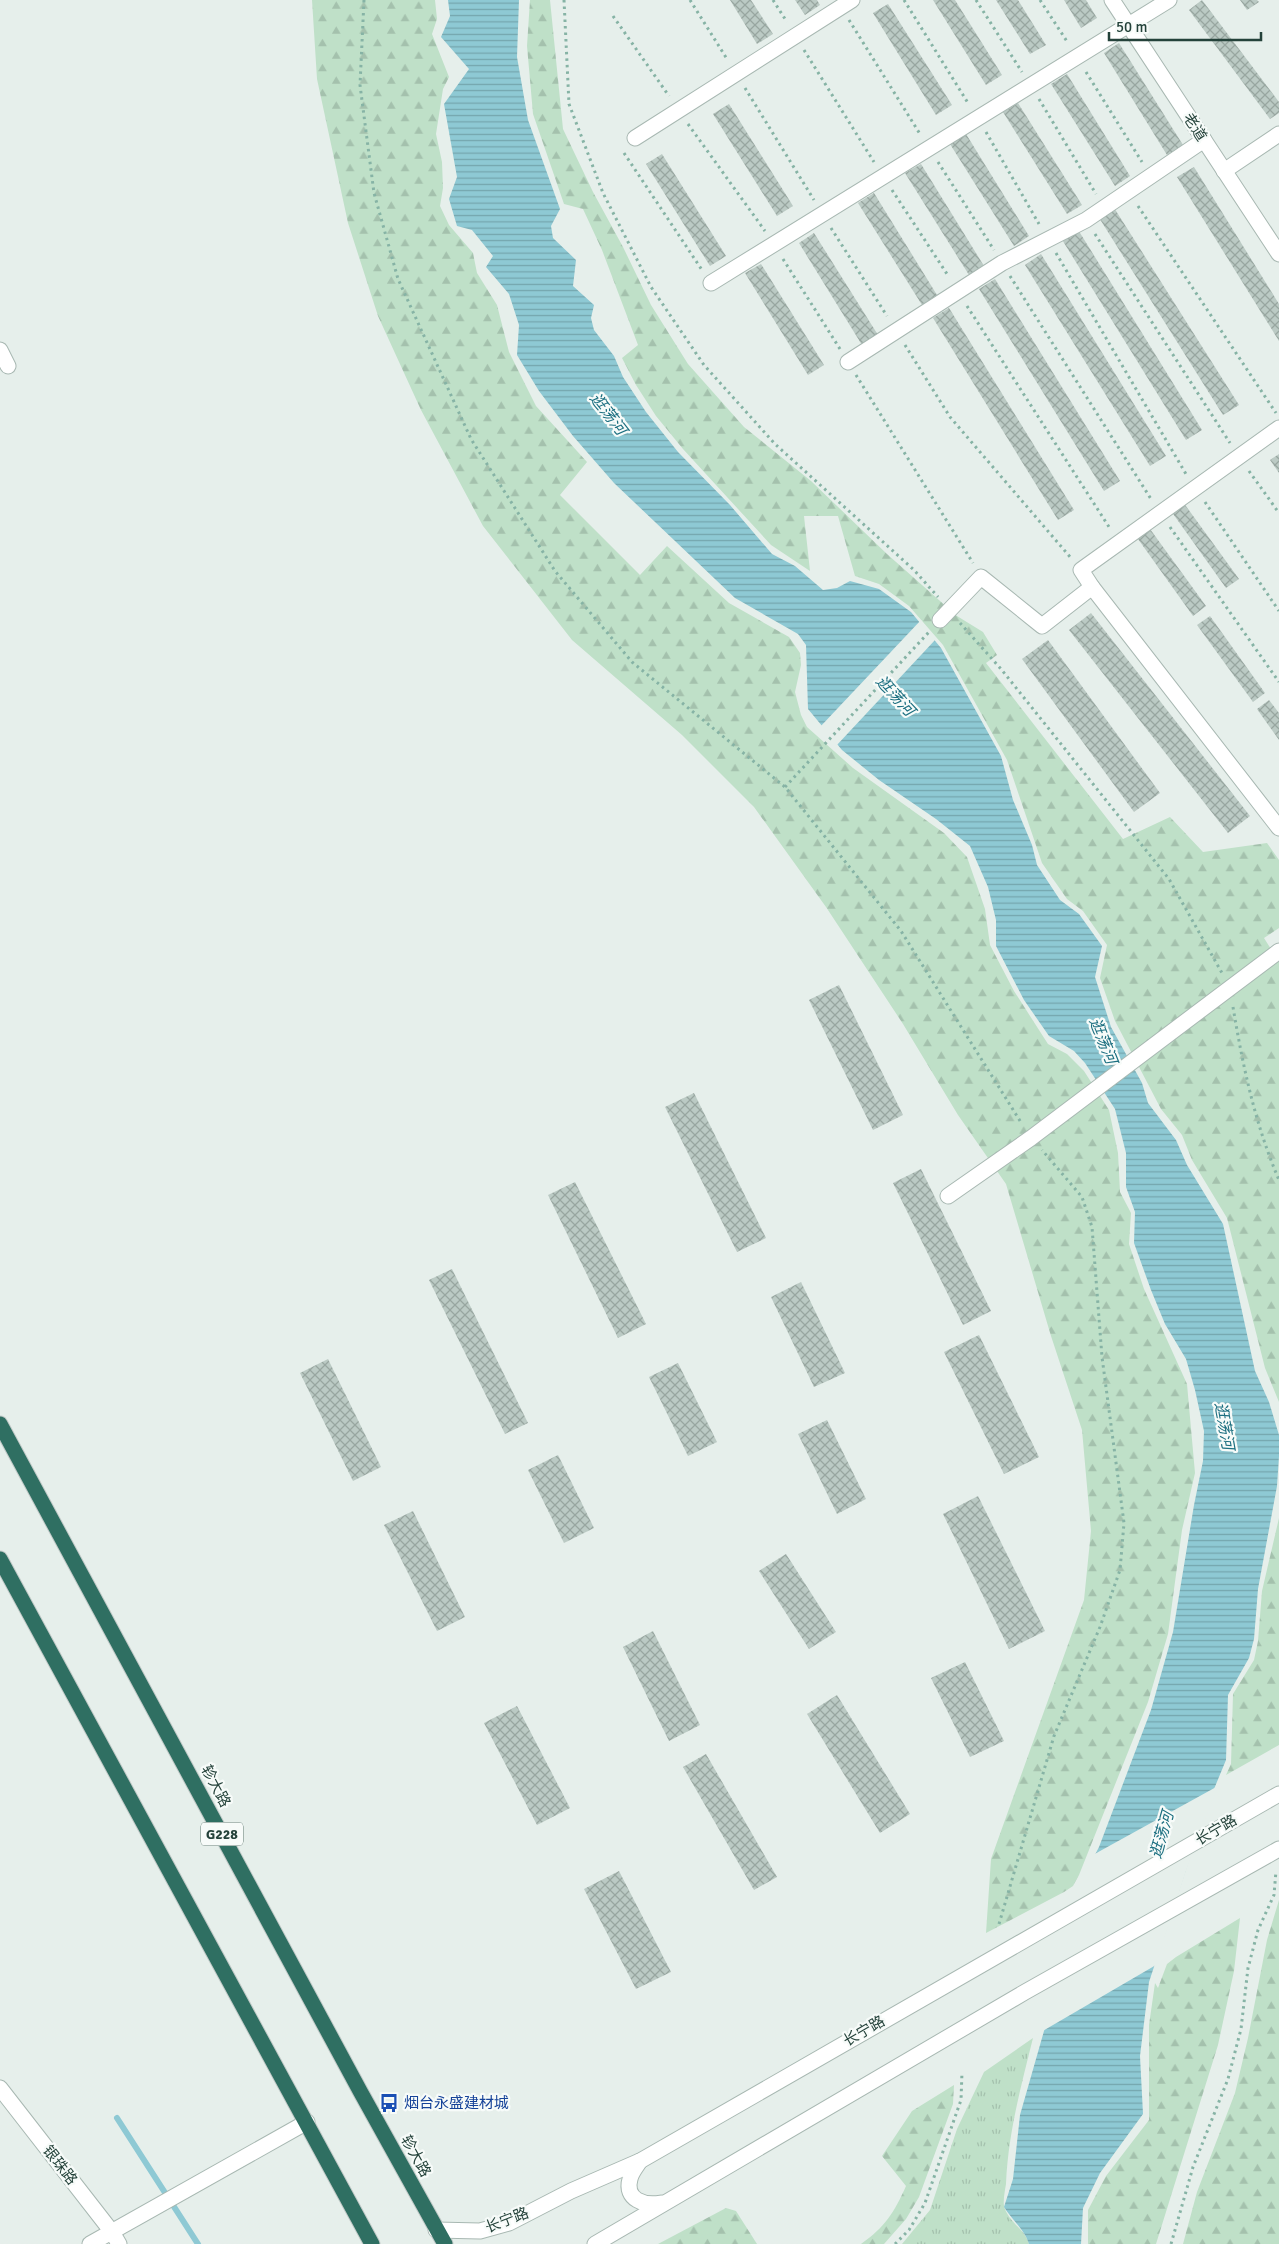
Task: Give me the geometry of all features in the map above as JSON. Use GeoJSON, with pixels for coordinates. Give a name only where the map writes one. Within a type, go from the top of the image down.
{"type":"FeatureCollection","features":[{"type":"Feature","properties":{"kind":"highway","name":"轸大路"},"geometry":{"type":"LineString","coordinates":[[0,1424],[445,2244]]}},
{"type":"Feature","properties":{"kind":"highway"},"geometry":{"type":"LineString","coordinates":[[0,1559],[372,2244]]}},
{"type":"Feature","properties":{"kind":"street","name":"老道"},"geometry":{"type":"LineString","coordinates":[[1112,0],[1279,254]]}},
{"type":"Feature","properties":{"kind":"street"},"geometry":{"type":"LineString","coordinates":[[711,284],[1169,0]]}},
{"type":"Feature","properties":{"kind":"street"},"geometry":{"type":"LineString","coordinates":[[635,138],[846,4]]}},
{"type":"Feature","properties":{"kind":"street"},"geometry":{"type":"LineString","coordinates":[[1224,171],[1279,134]]}},
{"type":"Feature","properties":{"kind":"street"},"geometry":{"type":"LineString","coordinates":[[848,362],[1002,263],[1086,220],[1204,140]]}},
{"type":"Feature","properties":{"kind":"street"},"geometry":{"type":"LineString","coordinates":[[0,350],[8,366]]}},
{"type":"Feature","properties":{"kind":"street"},"geometry":{"type":"LineString","coordinates":[[1279,428],[1081,570],[1092,587],[1279,828]]}},
{"type":"Feature","properties":{"kind":"street"},"geometry":{"type":"LineString","coordinates":[[940,620],[981,577],[1042,626],[1092,587]]}},
{"type":"Feature","properties":{"kind":"street"},"geometry":{"type":"LineString","coordinates":[[948,1196],[1056,1120],[1278,953]]}},
{"type":"Feature","properties":{"kind":"street","name":"长宁路"},"geometry":{"type":"LineString","coordinates":[[436,2230],[480,2231],[508,2223],[571,2191],[640,2161],[1279,1794]]}},
{"type":"Feature","properties":{"kind":"street"},"geometry":{"type":"LineString","coordinates":[[595,2244],[1025,1992],[1279,1850]]}},
{"type":"Feature","properties":{"kind":"street","name":"银珠路"},"geometry":{"type":"LineString","coordinates":[[0,2088],[116,2238]]}},
{"type":"Feature","properties":{"kind":"street"},"geometry":{"type":"LineString","coordinates":[[90,2244],[116,2238],[130,2221],[306,2122]]}},
{"type":"Feature","properties":{"kind":"street"},"geometry":{"type":"LineString","coordinates":[[640,2161],[630,2176],[628,2186],[631,2194],[644,2204],[665,2203]]}},
{"type":"Feature","properties":{"kind":"path"},"geometry":{"type":"LineString","coordinates":[[364,0],[360,85],[374,193],[398,279],[471,439],[555,571],[632,662],[785,787],[901,931],[1031,1138],[1082,1197],[1092,1226],[1102,1357],[1124,1523],[1120,1570],[1100,1627],[1054,1736],[999,1924]]}},
{"type":"Feature","properties":{"kind":"path"},"geometry":{"type":"LineString","coordinates":[[564,0],[569,104],[603,193],[651,287],[704,365],[775,444],[914,570],[939,598]]}},
{"type":"Feature","properties":{"kind":"path"},"geometry":{"type":"LineString","coordinates":[[690,0],[950,418],[1081,570]]}},
{"type":"Feature","properties":{"kind":"path"},"geometry":{"type":"LineString","coordinates":[[773,0],[884,177],[1119,543]]}},
{"type":"Feature","properties":{"kind":"path"},"geometry":{"type":"LineString","coordinates":[[904,0],[978,119],[1195,488],[1279,611]]}},
{"type":"Feature","properties":{"kind":"path"},"geometry":{"type":"LineString","coordinates":[[976,0],[1032,86],[1104,207]]}},
{"type":"Feature","properties":{"kind":"path"},"geometry":{"type":"LineString","coordinates":[[1040,0],[1150,176]]}},
{"type":"Feature","properties":{"kind":"path"},"geometry":{"type":"LineString","coordinates":[[846,4],[930,149],[1160,514],[1279,682]]}},
{"type":"Feature","properties":{"kind":"path"},"geometry":{"type":"LineString","coordinates":[[613,16],[774,244],[981,577]]}},
{"type":"Feature","properties":{"kind":"path"},"geometry":{"type":"LineString","coordinates":[[635,138],[619,146],[711,284]]}},
{"type":"Feature","properties":{"kind":"path"},"geometry":{"type":"LineString","coordinates":[[1128,191],[1279,417]]}},
{"type":"Feature","properties":{"kind":"path"},"geometry":{"type":"LineString","coordinates":[[1086,220],[1239,456],[1279,513]]}},
{"type":"Feature","properties":{"kind":"path"},"geometry":{"type":"LineString","coordinates":[[785,787],[940,620]]}},
{"type":"Feature","properties":{"kind":"path"},"geometry":{"type":"LineString","coordinates":[[957,620],[1001,669],[1169,879],[1201,933],[1230,988],[1245,1077],[1265,1148],[1279,1180]]}},
{"type":"Feature","properties":{"kind":"path"},"geometry":{"type":"LineString","coordinates":[[1172,2244],[1193,2167],[1230,2071],[1241,2029],[1248,1968],[1258,1930],[1274,1895],[1279,1850]]}},
{"type":"Feature","properties":{"kind":"path"},"geometry":{"type":"LineString","coordinates":[[895,2244],[909,2230],[925,2203],[961,2100],[962,2072]]}},
{"type":"Feature","properties":{"kind":"green space"},"geometry":{"type":"Polygon","coordinates":[[[312,0],[435,0],[437,19],[432,34],[449,77],[443,89],[436,134],[442,162],[443,188],[440,206],[449,225],[473,253],[477,273],[497,305],[509,352],[536,406],[587,462],[560,495],[640,575],[667,546],[729,603],[789,637],[800,653],[801,665],[795,692],[801,715],[807,727],[853,768],[944,833],[967,857],[985,909],[990,945],[1014,991],[1048,1044],[1067,1054],[1084,1071],[1109,1110],[1118,1153],[1120,1192],[1131,1213],[1129,1244],[1144,1289],[1187,1384],[1195,1473],[1182,1530],[1168,1634],[1148,1702],[1079,1875],[1073,1886],[1064,1892],[986,1933],[991,1859],[1084,1600],[1091,1531],[1082,1430],[1051,1336],[1006,1184],[958,1115],[903,1024],[826,907],[754,807],[682,735],[572,640],[483,526],[421,410],[378,316],[348,223],[317,79],[312,0]]]}},
{"type":"Feature","properties":{"kind":"green space"},"geometry":{"type":"Polygon","coordinates":[[[530,0],[550,0],[563,129],[651,305],[688,364],[744,427],[811,481],[887,554],[957,616],[983,632],[997,655],[986,663],[1123,839],[1170,817],[1203,852],[1267,843],[1279,860],[1279,928],[1264,938],[1279,962],[1279,1402],[1265,1368],[1227,1218],[1192,1160],[1182,1135],[1161,1109],[1115,1021],[1100,978],[1107,945],[1083,911],[1067,899],[1042,863],[1007,760],[943,645],[909,606],[879,584],[855,576],[838,516],[804,516],[810,571],[771,545],[683,449],[656,416],[636,385],[622,358],[638,345],[602,250],[583,209],[564,204],[533,114],[527,46],[530,0]]]}},
{"type":"Feature","properties":{"kind":"green space"},"geometry":{"type":"Polygon","coordinates":[[[1279,1518],[1279,1745],[1226,1775],[1231,1764],[1233,1694],[1254,1660],[1258,1641],[1262,1591],[1279,1518]]]}},
{"type":"Feature","properties":{"kind":"green space"},"geometry":{"type":"Polygon","coordinates":[[[1279,1900],[1279,2244],[1183,2244],[1197,2192],[1235,2093],[1267,1940],[1279,1900]]]}},
{"type":"Feature","properties":{"kind":"green space"},"geometry":{"type":"Polygon","coordinates":[[[1240,1918],[1234,1971],[1218,2045],[1156,2244],[1088,2244],[1088,2210],[1106,2176],[1149,2120],[1149,2025],[1155,1983],[1158,1988],[1167,1964],[1176,1957],[1240,1918]]]}},
{"type":"Feature","properties":{"kind":"green space"},"geometry":{"type":"Polygon","coordinates":[[[1033,2038],[1012,2128],[1004,2201],[1006,2212],[1024,2234],[1029,2244],[902,2244],[930,2210],[957,2129],[984,2072],[1033,2038]]]}},
{"type":"Feature","properties":{"kind":"green space"},"geometry":{"type":"Polygon","coordinates":[[[954,2085],[953,2104],[919,2197],[906,2219],[884,2244],[861,2244],[888,2219],[906,2186],[882,2156],[912,2111],[954,2085]]]}},
{"type":"Feature","properties":{"kind":"green space"},"geometry":{"type":"Polygon","coordinates":[[[726,2208],[736,2211],[757,2244],[658,2244],[726,2208]]]}},
{"type":"Feature","properties":{"kind":"water","name":"逛荡河"},"geometry":{"type":"Polygon","coordinates":[[[448,0],[519,0],[517,57],[528,120],[560,209],[551,226],[553,238],[576,260],[573,286],[594,305],[591,318],[594,330],[614,356],[623,377],[646,412],[678,452],[730,505],[772,554],[795,566],[823,590],[837,588],[850,581],[879,589],[911,612],[941,648],[1001,756],[1013,800],[1032,845],[1037,865],[1060,900],[1079,914],[1102,946],[1095,977],[1111,1027],[1142,1083],[1148,1103],[1176,1140],[1187,1165],[1223,1224],[1255,1371],[1269,1402],[1279,1435],[1277,1486],[1258,1589],[1254,1639],[1249,1658],[1228,1695],[1226,1760],[1207,1806],[1149,1982],[1140,2056],[1143,2114],[1100,2173],[1083,2208],[1081,2244],[1029,2244],[1025,2234],[1004,2207],[1013,2179],[1020,2115],[1070,1940],[1081,1882],[1099,1847],[1151,1710],[1173,1632],[1203,1461],[1204,1431],[1195,1390],[1186,1359],[1165,1324],[1134,1243],[1135,1212],[1126,1187],[1126,1153],[1115,1109],[1085,1063],[1074,1051],[1049,1036],[1024,1000],[996,946],[996,920],[988,887],[970,846],[936,819],[879,780],[842,750],[808,709],[806,645],[798,634],[735,598],[614,483],[573,436],[539,391],[517,355],[519,325],[509,294],[486,267],[493,256],[472,230],[457,226],[449,199],[457,177],[444,104],[469,69],[441,37],[450,16],[448,0]]]}},
{"type":"Feature","properties":{"kind":"pier"},"geometry":{"type":"Polygon","coordinates":[[[921,620],[936,639],[836,746],[820,727],[921,620]]]}},
{"type":"Feature","properties":{"kind":"pier"},"geometry":{"type":"Polygon","coordinates":[[[1218,1786],[1186,1871],[1156,1965],[1041,2032],[1068,1940],[1079,1881],[1091,1856],[1218,1786]]]}},
{"type":"Feature","properties":{"kind":"building"},"geometry":{"type":"Polygon","coordinates":[[[730,0],[751,0],[773,34],[757,44],[730,0]]]}},
{"type":"Feature","properties":{"kind":"building"},"geometry":{"type":"Polygon","coordinates":[[[795,0],[817,0],[820,5],[805,15],[795,0]]]}},
{"type":"Feature","properties":{"kind":"building"},"geometry":{"type":"Polygon","coordinates":[[[933,0],[955,0],[1002,75],[986,85],[933,0]]]}},
{"type":"Feature","properties":{"kind":"building"},"geometry":{"type":"Polygon","coordinates":[[[996,0],[1018,0],[1046,45],[1030,54],[996,0]]]}},
{"type":"Feature","properties":{"kind":"building"},"geometry":{"type":"Polygon","coordinates":[[[1064,0],[1086,0],[1097,18],[1081,28],[1064,0]]]}},
{"type":"Feature","properties":{"kind":"building"},"geometry":{"type":"Polygon","coordinates":[[[1202,0],[1279,102],[1279,113],[1270,119],[1189,10],[1202,0]]]}},
{"type":"Feature","properties":{"kind":"building"},"geometry":{"type":"Polygon","coordinates":[[[1240,0],[1257,0],[1259,2],[1247,10],[1240,0]]]}},
{"type":"Feature","properties":{"kind":"building"},"geometry":{"type":"Polygon","coordinates":[[[888,4],[952,105],[936,115],[873,13],[888,4]]]}},
{"type":"Feature","properties":{"kind":"building"},"geometry":{"type":"Polygon","coordinates":[[[1119,43],[1183,145],[1167,155],[1104,53],[1119,43]]]}},
{"type":"Feature","properties":{"kind":"building"},"geometry":{"type":"Polygon","coordinates":[[[1067,74],[1130,176],[1115,186],[1051,84],[1067,74]]]}},
{"type":"Feature","properties":{"kind":"building"},"geometry":{"type":"Polygon","coordinates":[[[1018,103],[1082,205],[1067,214],[1003,112],[1018,103]]]}},
{"type":"Feature","properties":{"kind":"building"},"geometry":{"type":"Polygon","coordinates":[[[729,104],[793,206],[777,216],[713,114],[729,104]]]}},
{"type":"Feature","properties":{"kind":"building"},"geometry":{"type":"Polygon","coordinates":[[[966,134],[1029,236],[1014,246],[950,144],[966,134]]]}},
{"type":"Feature","properties":{"kind":"building"},"geometry":{"type":"Polygon","coordinates":[[[662,154],[726,256],[710,266],[646,164],[662,154]]]}},
{"type":"Feature","properties":{"kind":"building"},"geometry":{"type":"Polygon","coordinates":[[[921,164],[984,266],[969,275],[905,173],[921,164]]]}},
{"type":"Feature","properties":{"kind":"building"},"geometry":{"type":"Polygon","coordinates":[[[1194,167],[1279,304],[1279,341],[1177,177],[1194,167]]]}},
{"type":"Feature","properties":{"kind":"building"},"geometry":{"type":"Polygon","coordinates":[[[874,193],[937,295],[922,305],[858,203],[874,193]]]}},
{"type":"Feature","properties":{"kind":"building"},"geometry":{"type":"Polygon","coordinates":[[[1111,203],[1239,405],[1223,415],[1096,213],[1111,203]]]}},
{"type":"Feature","properties":{"kind":"building"},"geometry":{"type":"Polygon","coordinates":[[[1077,228],[1202,430],[1186,440],[1061,238],[1077,228]]]}},
{"type":"Feature","properties":{"kind":"building"},"geometry":{"type":"Polygon","coordinates":[[[814,233],[878,335],[862,345],[799,243],[814,233]]]}},
{"type":"Feature","properties":{"kind":"building"},"geometry":{"type":"Polygon","coordinates":[[[1041,254],[1166,456],[1150,466],[1025,265],[1041,254]]]}},
{"type":"Feature","properties":{"kind":"building"},"geometry":{"type":"Polygon","coordinates":[[[761,264],[824,365],[808,375],[745,273],[761,264]]]}},
{"type":"Feature","properties":{"kind":"building"},"geometry":{"type":"Polygon","coordinates":[[[995,279],[1120,481],[1104,491],[979,289],[995,279]]]}},
{"type":"Feature","properties":{"kind":"building"},"geometry":{"type":"Polygon","coordinates":[[[949,308],[1074,510],[1058,520],[933,318],[949,308]]]}},
{"type":"Feature","properties":{"kind":"building"},"geometry":{"type":"Polygon","coordinates":[[[1279,454],[1279,473],[1270,460],[1279,454]]]}},
{"type":"Feature","properties":{"kind":"building"},"geometry":{"type":"Polygon","coordinates":[[[1183,502],[1239,579],[1226,588],[1171,511],[1183,502]]]}},
{"type":"Feature","properties":{"kind":"building"},"geometry":{"type":"Polygon","coordinates":[[[1150,529],[1206,606],[1193,616],[1138,539],[1150,529]]]}},
{"type":"Feature","properties":{"kind":"building"},"geometry":{"type":"Polygon","coordinates":[[[1091,613],[1250,816],[1228,833],[1069,630],[1091,613]]]}},
{"type":"Feature","properties":{"kind":"building"},"geometry":{"type":"Polygon","coordinates":[[[1210,616],[1265,693],[1253,702],[1197,625],[1210,616]]]}},
{"type":"Feature","properties":{"kind":"building"},"geometry":{"type":"Polygon","coordinates":[[[1048,640],[1160,793],[1134,812],[1022,659],[1048,640]]]}},
{"type":"Feature","properties":{"kind":"building"},"geometry":{"type":"Polygon","coordinates":[[[1269,700],[1279,713],[1279,740],[1257,709],[1269,700]]]}},
{"type":"Feature","properties":{"kind":"building"},"geometry":{"type":"Polygon","coordinates":[[[839,985],[903,1115],[873,1130],[809,1000],[839,985]]]}},
{"type":"Feature","properties":{"kind":"building"},"geometry":{"type":"Polygon","coordinates":[[[694,1093],[766,1238],[737,1252],[665,1107],[694,1093]]]}},
{"type":"Feature","properties":{"kind":"building"},"geometry":{"type":"Polygon","coordinates":[[[921,1169],[991,1311],[963,1325],[893,1183],[921,1169]]]}},
{"type":"Feature","properties":{"kind":"building"},"geometry":{"type":"Polygon","coordinates":[[[575,1182],[646,1324],[618,1338],[548,1195],[575,1182]]]}},
{"type":"Feature","properties":{"kind":"building"},"geometry":{"type":"Polygon","coordinates":[[[452,1269],[528,1423],[505,1434],[429,1280],[452,1269]]]}},
{"type":"Feature","properties":{"kind":"building"},"geometry":{"type":"Polygon","coordinates":[[[801,1282],[845,1373],[814,1387],[771,1297],[801,1282]]]}},
{"type":"Feature","properties":{"kind":"building"},"geometry":{"type":"Polygon","coordinates":[[[979,1335],[1039,1457],[1004,1474],[944,1352],[979,1335]]]}},
{"type":"Feature","properties":{"kind":"building"},"geometry":{"type":"Polygon","coordinates":[[[328,1359],[381,1467],[353,1481],[300,1373],[328,1359]]]}},
{"type":"Feature","properties":{"kind":"building"},"geometry":{"type":"Polygon","coordinates":[[[678,1363],[717,1442],[688,1456],[649,1377],[678,1363]]]}},
{"type":"Feature","properties":{"kind":"building"},"geometry":{"type":"Polygon","coordinates":[[[827,1420],[866,1499],[837,1514],[798,1434],[827,1420]]]}},
{"type":"Feature","properties":{"kind":"building"},"geometry":{"type":"Polygon","coordinates":[[[558,1455],[594,1528],[564,1543],[528,1470],[558,1455]]]}},
{"type":"Feature","properties":{"kind":"building"},"geometry":{"type":"Polygon","coordinates":[[[978,1496],[1045,1631],[1009,1649],[943,1514],[978,1496]]]}},
{"type":"Feature","properties":{"kind":"building"},"geometry":{"type":"Polygon","coordinates":[[[413,1511],[465,1617],[437,1631],[384,1525],[413,1511]]]}},
{"type":"Feature","properties":{"kind":"building"},"geometry":{"type":"Polygon","coordinates":[[[786,1554],[836,1632],[809,1649],[759,1571],[786,1554]]]}},
{"type":"Feature","properties":{"kind":"building"},"geometry":{"type":"Polygon","coordinates":[[[653,1631],[700,1725],[669,1741],[623,1647],[653,1631]]]}},
{"type":"Feature","properties":{"kind":"building"},"geometry":{"type":"Polygon","coordinates":[[[965,1662],[1004,1741],[970,1757],[931,1678],[965,1662]]]}},
{"type":"Feature","properties":{"kind":"building"},"geometry":{"type":"Polygon","coordinates":[[[837,1695],[910,1814],[880,1833],[807,1714],[837,1695]]]}},
{"type":"Feature","properties":{"kind":"building"},"geometry":{"type":"Polygon","coordinates":[[[517,1706],[570,1808],[537,1825],[484,1723],[517,1706]]]}},
{"type":"Feature","properties":{"kind":"building"},"geometry":{"type":"Polygon","coordinates":[[[706,1754],[777,1877],[754,1890],[683,1767],[706,1754]]]}},
{"type":"Feature","properties":{"kind":"building"},"geometry":{"type":"Polygon","coordinates":[[[619,1871],[671,1972],[636,1989],[584,1889],[619,1871]]]}},
{"type":"Feature","properties":{"kind":"waterway"},"geometry":{"type":"LineString","coordinates":[[117,2118],[198,2244]]}},
{"type":"Feature","properties":{"kind":"place","name":"烟台永盛建材城"},"geometry":{"type":"Point","coordinates":[389,2103]}}]}
